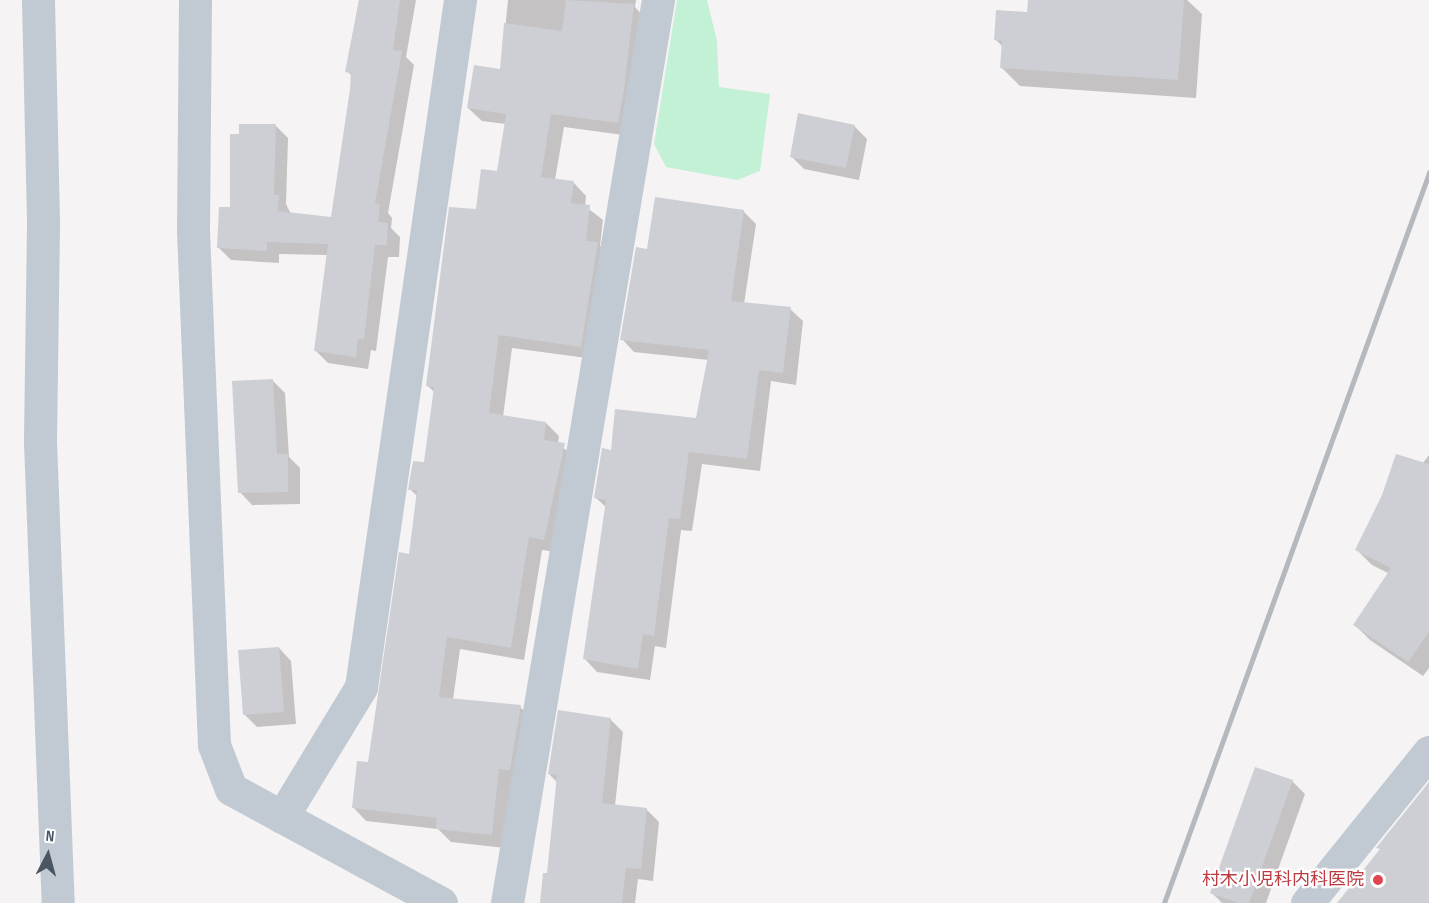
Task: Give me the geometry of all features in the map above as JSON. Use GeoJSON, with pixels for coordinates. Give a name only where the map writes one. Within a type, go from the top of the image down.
{"type":"FeatureCollection","features":[{"type":"Feature","properties":{"kind":"street"},"geometry":{"type":"LineString","coordinates":[[38,0],[43,225],[40,442],[58,903]]}},
{"type":"Feature","properties":{"kind":"street"},"geometry":{"type":"LineString","coordinates":[[195,0],[193,231],[214,746],[231,789],[441,903]]}},
{"type":"Feature","properties":{"kind":"street"},"geometry":{"type":"LineString","coordinates":[[282,817],[361,687],[460,0]]}},
{"type":"Feature","properties":{"kind":"street"},"geometry":{"type":"LineString","coordinates":[[507,903],[658,0]]}},
{"type":"Feature","properties":{"kind":"street"},"geometry":{"type":"LineString","coordinates":[[1307,903],[1429,752]]}},
{"type":"Feature","properties":{"kind":"green space"},"geometry":{"type":"Polygon","coordinates":[[[677,0],[707,0],[717,41],[719,87],[770,94],[760,171],[737,180],[666,167],[654,144],[677,0]]]}},
{"type":"Feature","properties":{"kind":"building"},"geometry":{"type":"Polygon","coordinates":[[[359,0],[400,0],[393,50],[402,51],[375,203],[380,204],[378,222],[388,223],[387,245],[375,245],[364,339],[358,339],[356,357],[314,351],[328,244],[267,242],[267,251],[217,248],[219,207],[230,207],[230,134],[239,134],[239,124],[276,124],[274,195],[279,195],[278,211],[331,217],[350,89],[351,73],[345,72],[359,0]]]}},
{"type":"Feature","properties":{"kind":"building"},"geometry":{"type":"Polygon","coordinates":[[[566,0],[634,4],[624,90],[618,123],[551,114],[541,177],[574,181],[571,203],[590,205],[586,241],[598,242],[581,347],[499,335],[489,413],[546,422],[544,440],[565,443],[544,540],[529,537],[511,648],[447,637],[439,697],[521,705],[510,770],[499,769],[492,835],[436,829],[437,818],[352,808],[357,761],[368,762],[399,552],[409,554],[417,490],[408,490],[413,461],[424,462],[434,387],[426,386],[449,207],[476,209],[481,169],[497,171],[506,114],[467,108],[474,65],[500,69],[504,23],[562,31],[566,0]]]}},
{"type":"Feature","properties":{"kind":"building"},"geometry":{"type":"Polygon","coordinates":[[[1028,0],[1184,0],[1178,80],[1000,68],[1002,41],[994,40],[996,10],[1027,12],[1028,0]]]}},
{"type":"Feature","properties":{"kind":"building"},"geometry":{"type":"Polygon","coordinates":[[[798,113],[855,125],[846,168],[790,157],[798,113]]]}},
{"type":"Feature","properties":{"kind":"building"},"geometry":{"type":"Polygon","coordinates":[[[655,197],[744,210],[731,301],[791,307],[783,373],[759,370],[747,459],[689,452],[680,519],[669,518],[654,636],[643,634],[638,669],[583,659],[606,500],[594,498],[602,448],[611,450],[615,409],[696,418],[709,350],[620,340],[636,247],[647,249],[655,197]]]}},
{"type":"Feature","properties":{"kind":"building"},"geometry":{"type":"Polygon","coordinates":[[[273,379],[277,454],[288,454],[288,492],[238,493],[232,381],[273,379]]]}},
{"type":"Feature","properties":{"kind":"building"},"geometry":{"type":"Polygon","coordinates":[[[1396,454],[1429,464],[1429,632],[1408,662],[1353,625],[1391,568],[1355,550],[1382,495],[1396,454]]]}},
{"type":"Feature","properties":{"kind":"building"},"geometry":{"type":"Polygon","coordinates":[[[279,647],[284,712],[243,715],[238,650],[279,647]]]}},
{"type":"Feature","properties":{"kind":"building"},"geometry":{"type":"Polygon","coordinates":[[[558,710],[611,718],[602,803],[647,808],[641,869],[626,868],[622,903],[540,903],[543,873],[547,873],[557,775],[548,774],[558,710]]]}},
{"type":"Feature","properties":{"kind":"building"},"geometry":{"type":"Polygon","coordinates":[[[1255,767],[1293,780],[1249,903],[1238,903],[1210,893],[1255,767]]]}},
{"type":"Feature","properties":{"kind":"building"},"geometry":{"type":"Polygon","coordinates":[[[1429,782],[1429,903],[1337,903],[1380,849],[1376,848],[1429,782]]]}},
{"type":"Feature","properties":{"kind":"railway"},"geometry":{"type":"LineString","coordinates":[[1164,903],[1429,173]]}},
{"type":"Feature","properties":{"kind":"place","name":"村木小児科内科医院"},"geometry":{"type":"Point","coordinates":[1378,880]}}]}
